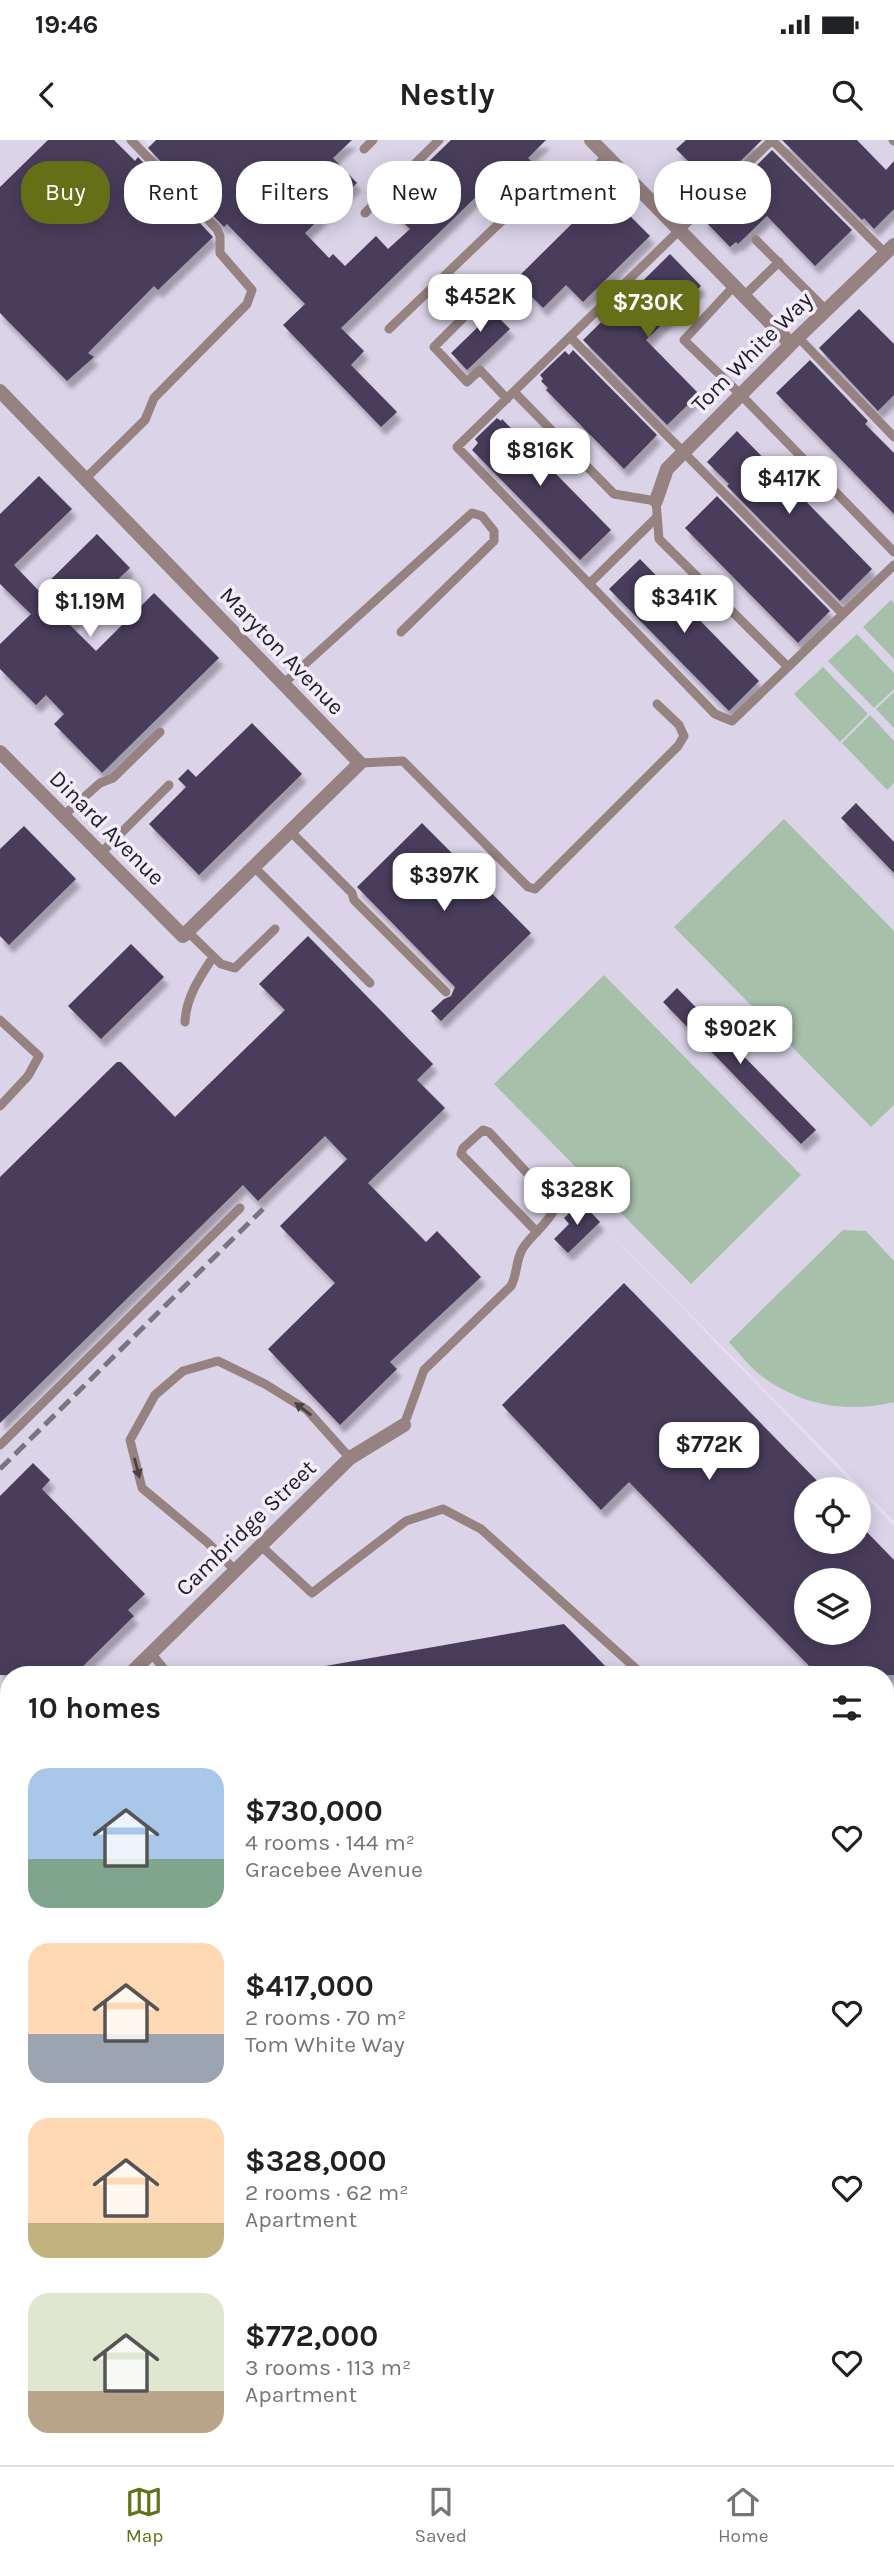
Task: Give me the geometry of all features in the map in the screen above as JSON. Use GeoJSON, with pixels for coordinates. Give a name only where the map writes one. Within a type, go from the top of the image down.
{"type":"FeatureCollection","features":[{"type":"Feature","properties":{"kind":"street"},"geometry":{"type":"LineString","coordinates":[[591,140],[739,291],[794,341]]}},
{"type":"Feature","properties":{"kind":"street","name":"Tom White Way"},"geometry":{"type":"LineString","coordinates":[[656,501],[667,469],[890,249]]}},
{"type":"Feature","properties":{"kind":"street","name":"Maryton Avenue"},"geometry":{"type":"LineString","coordinates":[[0,391],[360,764]]}},
{"type":"Feature","properties":{"kind":"street","name":"Dinard Avenue"},"geometry":{"type":"LineString","coordinates":[[0,752],[100,854],[185,934]]}},
{"type":"Feature","properties":{"kind":"street"},"geometry":{"type":"LineString","coordinates":[[185,934],[360,764]]}},
{"type":"Feature","properties":{"kind":"street","name":"Cambridge Street"},"geometry":{"type":"LineString","coordinates":[[138,1666],[350,1458],[404,1425]]}},
{"type":"Feature","properties":{"kind":"lane"},"geometry":{"type":"LineString","coordinates":[[85,479],[145,420],[154,398],[247,304],[252,290],[220,253],[220,236],[217,229],[131,140]]}},
{"type":"Feature","properties":{"kind":"lane"},"geometry":{"type":"LineString","coordinates":[[364,149],[373,140]]}},
{"type":"Feature","properties":{"kind":"lane"},"geometry":{"type":"LineString","coordinates":[[365,213],[439,140]]}},
{"type":"Feature","properties":{"kind":"lane"},"geometry":{"type":"LineString","coordinates":[[890,249],[772,141],[457,447],[715,714],[732,722],[894,565]]}},
{"type":"Feature","properties":{"kind":"lane"},"geometry":{"type":"LineString","coordinates":[[389,330],[512,211],[529,204],[543,211],[550,211],[607,156]]}},
{"type":"Feature","properties":{"kind":"lane"},"geometry":{"type":"LineString","coordinates":[[756,240],[826,310]]}},
{"type":"Feature","properties":{"kind":"lane"},"geometry":{"type":"LineString","coordinates":[[779,262],[739,291],[684,340],[894,552]]}},
{"type":"Feature","properties":{"kind":"lane"},"geometry":{"type":"LineString","coordinates":[[466,315],[434,347],[467,382],[480,370],[614,494],[656,501],[659,539],[788,667]]}},
{"type":"Feature","properties":{"kind":"lane"},"geometry":{"type":"LineString","coordinates":[[570,337],[843,614]]}},
{"type":"Feature","properties":{"kind":"lane"},"geometry":{"type":"LineString","coordinates":[[794,341],[894,436]]}},
{"type":"Feature","properties":{"kind":"lane"},"geometry":{"type":"LineString","coordinates":[[283,684],[472,513],[482,516],[495,531],[494,541],[401,632]]}},
{"type":"Feature","properties":{"kind":"lane"},"geometry":{"type":"LineString","coordinates":[[589,584],[657,517]]}},
{"type":"Feature","properties":{"kind":"lane"},"geometry":{"type":"LineString","coordinates":[[360,764],[403,761],[528,887],[535,889],[678,746],[684,736],[679,726],[657,704]]}},
{"type":"Feature","properties":{"kind":"lane"},"geometry":{"type":"LineString","coordinates":[[62,816],[100,783],[113,778],[160,732]]}},
{"type":"Feature","properties":{"kind":"lane"},"geometry":{"type":"LineString","coordinates":[[100,854],[169,785]]}},
{"type":"Feature","properties":{"kind":"lane"},"geometry":{"type":"LineString","coordinates":[[290,831],[446,992]]}},
{"type":"Feature","properties":{"kind":"lane"},"geometry":{"type":"LineString","coordinates":[[254,867],[370,983]]}},
{"type":"Feature","properties":{"kind":"lane"},"geometry":{"type":"LineString","coordinates":[[185,934],[221,964],[235,968],[275,929]]}},
{"type":"Feature","properties":{"kind":"lane"},"geometry":{"type":"LineString","coordinates":[[185,1022],[185,1007],[213,957]]}},
{"type":"Feature","properties":{"kind":"lane"},"geometry":{"type":"LineString","coordinates":[[0,1020],[39,1056],[28,1076],[0,1106]]}},
{"type":"Feature","properties":{"kind":"lane"},"geometry":{"type":"LineString","coordinates":[[404,1425],[424,1370],[511,1286],[517,1276],[517,1261],[524,1247],[552,1215],[555,1208],[553,1201],[489,1132],[484,1130],[463,1148],[461,1154],[537,1232]]}},
{"type":"Feature","properties":{"kind":"lane"},"geometry":{"type":"LineString","coordinates":[[0,1445],[240,1208]]}},
{"type":"Feature","properties":{"kind":"lane"},"geometry":{"type":"LineString","coordinates":[[235,1570],[207,1542],[142,1488],[130,1440],[155,1395],[183,1371],[218,1361],[265,1384],[307,1410],[350,1458]]}},
{"type":"Feature","properties":{"kind":"lane"},"geometry":{"type":"LineString","coordinates":[[260,1545],[312,1593],[406,1521],[443,1509],[481,1530],[633,1666]]}},
{"type":"Feature","properties":{"kind":"lane"},"geometry":{"type":"LineString","coordinates":[[151,1653],[162,1666]]}},
{"type":"Feature","properties":{"kind":"shaded area"},"geometry":{"type":"Polygon","coordinates":[[[0,140],[144,140],[164,161],[124,161],[124,224],[222,224],[222,184],[236,171],[236,224],[353,224],[353,161],[246,161],[267,140],[894,140],[894,1521],[871,1498],[871,1477],[851,1477],[569,1191],[846,1477],[794,1477],[794,1554],[871,1554],[871,1502],[894,1526],[894,1666],[0,1666],[0,140]]]}},
{"type":"Feature","properties":{"kind":"green space"},"geometry":{"type":"Polygon","coordinates":[[[891,600],[894,603],[894,659],[863,627],[891,600]]]}},
{"type":"Feature","properties":{"kind":"green space"},"geometry":{"type":"Polygon","coordinates":[[[857,634],[894,673],[894,689],[874,708],[828,661],[857,634]]]}},
{"type":"Feature","properties":{"kind":"green space"},"geometry":{"type":"Polygon","coordinates":[[[823,667],[868,714],[840,742],[794,694],[823,667]]]}},
{"type":"Feature","properties":{"kind":"green space"},"geometry":{"type":"Polygon","coordinates":[[[894,692],[894,728],[876,709],[894,692]]]}},
{"type":"Feature","properties":{"kind":"green space"},"geometry":{"type":"Polygon","coordinates":[[[870,715],[894,741],[894,783],[887,790],[842,743],[870,715]]]}},
{"type":"Feature","properties":{"kind":"green space"},"geometry":{"type":"Polygon","coordinates":[[[784,819],[894,931],[894,1105],[871,1127],[674,927],[784,819]]]}},
{"type":"Feature","properties":{"kind":"green space"},"geometry":{"type":"Polygon","coordinates":[[[604,975],[801,1175],[691,1284],[494,1084],[604,975]]]}},
{"type":"Feature","properties":{"kind":"green space"},"geometry":{"type":"Polygon","coordinates":[[[843,1230],[866,1231],[894,1261],[894,1402],[876,1406],[841,1407],[807,1400],[774,1385],[759,1374],[729,1342],[843,1230]]]}},
{"type":"Feature","properties":{"kind":"building"},"geometry":{"type":"Polygon","coordinates":[[[48,140],[114,140],[135,161],[124,161],[124,224],[201,224],[213,237],[158,290],[154,286],[88,353],[94,357],[67,381],[0,313],[0,187],[21,166],[21,224],[110,224],[110,161],[27,161],[48,140]]]}},
{"type":"Feature","properties":{"kind":"building"},"geometry":{"type":"Polygon","coordinates":[[[156,140],[352,140],[333,158],[336,161],[236,161],[236,224],[314,224],[305,233],[329,258],[333,254],[345,266],[376,236],[388,249],[410,229],[405,224],[448,224],[341,328],[364,351],[351,365],[397,412],[381,427],[283,325],[305,304],[227,224],[224,227],[221,224],[222,161],[161,161],[148,148],[156,140]]]}},
{"type":"Feature","properties":{"kind":"building"},"geometry":{"type":"Polygon","coordinates":[[[451,140],[546,140],[528,158],[531,161],[475,161],[475,198],[461,211],[461,161],[429,161],[451,140]]]}},
{"type":"Feature","properties":{"kind":"building"},"geometry":{"type":"Polygon","coordinates":[[[686,140],[762,140],[741,161],[688,161],[676,149],[686,140]]]}},
{"type":"Feature","properties":{"kind":"building"},"geometry":{"type":"Polygon","coordinates":[[[782,140],[857,140],[886,170],[894,161],[894,209],[874,229],[782,140]]]}},
{"type":"Feature","properties":{"kind":"building"},"geometry":{"type":"Polygon","coordinates":[[[772,150],[852,230],[815,266],[771,220],[771,161],[761,161],[772,150]]]}},
{"type":"Feature","properties":{"kind":"building"},"geometry":{"type":"Polygon","coordinates":[[[572,224],[638,224],[650,236],[583,302],[566,285],[543,308],[515,280],[572,224]]]}},
{"type":"Feature","properties":{"kind":"building"},"geometry":{"type":"Polygon","coordinates":[[[708,224],[759,224],[738,244],[736,242],[730,247],[708,224]]]}},
{"type":"Feature","properties":{"kind":"building"},"geometry":{"type":"Polygon","coordinates":[[[670,254],[701,286],[646,340],[699,394],[667,425],[583,340],[670,254]]]}},
{"type":"Feature","properties":{"kind":"building"},"geometry":{"type":"Polygon","coordinates":[[[477,296],[510,329],[467,370],[451,353],[480,325],[466,306],[477,296]]]}},
{"type":"Feature","properties":{"kind":"building"},"geometry":{"type":"Polygon","coordinates":[[[859,309],[894,344],[894,395],[878,411],[819,348],[859,309]]]}},
{"type":"Feature","properties":{"kind":"building"},"geometry":{"type":"Polygon","coordinates":[[[573,350],[657,435],[624,469],[546,390],[548,388],[541,381],[543,379],[540,375],[565,351],[569,355],[573,350]]]}},
{"type":"Feature","properties":{"kind":"building"},"geometry":{"type":"Polygon","coordinates":[[[810,360],[868,421],[865,424],[894,453],[894,514],[776,393],[810,360]]]}},
{"type":"Feature","properties":{"kind":"building"},"geometry":{"type":"Polygon","coordinates":[[[497,418],[501,421],[502,419],[611,530],[580,560],[472,450],[478,443],[475,439],[497,418]]]}},
{"type":"Feature","properties":{"kind":"building"},"geometry":{"type":"Polygon","coordinates":[[[737,431],[872,569],[840,601],[727,486],[729,484],[707,462],[737,431]]]}},
{"type":"Feature","properties":{"kind":"building"},"geometry":{"type":"Polygon","coordinates":[[[39,476],[72,509],[14,565],[39,591],[97,534],[130,568],[70,625],[96,651],[154,593],[219,658],[102,773],[54,724],[64,714],[46,695],[36,705],[0,669],[0,644],[31,614],[0,584],[0,514],[39,476]]]}},
{"type":"Feature","properties":{"kind":"building"},"geometry":{"type":"Polygon","coordinates":[[[717,496],[830,611],[798,643],[685,528],[717,496]]]}},
{"type":"Feature","properties":{"kind":"building"},"geometry":{"type":"Polygon","coordinates":[[[640,559],[759,681],[729,711],[609,589],[640,559]]]}},
{"type":"Feature","properties":{"kind":"building"},"geometry":{"type":"Polygon","coordinates":[[[252,723],[302,774],[199,875],[149,824],[186,787],[178,779],[188,769],[196,777],[252,723]]]}},
{"type":"Feature","properties":{"kind":"building"},"geometry":{"type":"Polygon","coordinates":[[[856,803],[894,842],[894,873],[841,818],[856,803]]]}},
{"type":"Feature","properties":{"kind":"building"},"geometry":{"type":"Polygon","coordinates":[[[422,823],[531,933],[441,1021],[431,1011],[451,996],[455,987],[357,887],[422,823]]]}},
{"type":"Feature","properties":{"kind":"building"},"geometry":{"type":"Polygon","coordinates":[[[24,826],[76,879],[9,945],[0,936],[0,849],[24,826]]]}},
{"type":"Feature","properties":{"kind":"building"},"geometry":{"type":"Polygon","coordinates":[[[308,936],[433,1064],[417,1080],[445,1108],[368,1183],[426,1242],[437,1231],[481,1277],[390,1362],[397,1369],[340,1425],[268,1349],[335,1283],[280,1226],[347,1159],[325,1136],[258,1201],[243,1185],[0,1423],[0,1177],[117,1062],[121,1062],[175,1117],[285,1010],[259,984],[308,936]]]}},
{"type":"Feature","properties":{"kind":"building"},"geometry":{"type":"Polygon","coordinates":[[[131,944],[164,977],[101,1039],[68,1006],[131,944]]]}},
{"type":"Feature","properties":{"kind":"building"},"geometry":{"type":"Polygon","coordinates":[[[677,988],[816,1130],[801,1144],[663,1002],[677,988]]]}},
{"type":"Feature","properties":{"kind":"building"},"geometry":{"type":"Polygon","coordinates":[[[581,1202],[600,1222],[568,1253],[554,1239],[569,1224],[564,1218],[581,1202]]]}},
{"type":"Feature","properties":{"kind":"building"},"geometry":{"type":"Polygon","coordinates":[[[624,1283],[813,1477],[794,1477],[794,1554],[871,1554],[871,1536],[894,1560],[894,1666],[809,1666],[629,1482],[601,1510],[502,1405],[624,1283]]]}},
{"type":"Feature","properties":{"kind":"building"},"geometry":{"type":"Polygon","coordinates":[[[33,1463],[50,1480],[42,1489],[145,1594],[128,1610],[134,1616],[83,1666],[0,1666],[0,1496],[33,1463]]]}},
{"type":"Feature","properties":{"kind":"building"},"geometry":{"type":"Polygon","coordinates":[[[564,1624],[605,1666],[325,1666],[564,1624]]]}},
{"type":"Feature","properties":{"kind":"railway"},"geometry":{"type":"LineString","coordinates":[[0,1469],[263,1209]]}}]}
